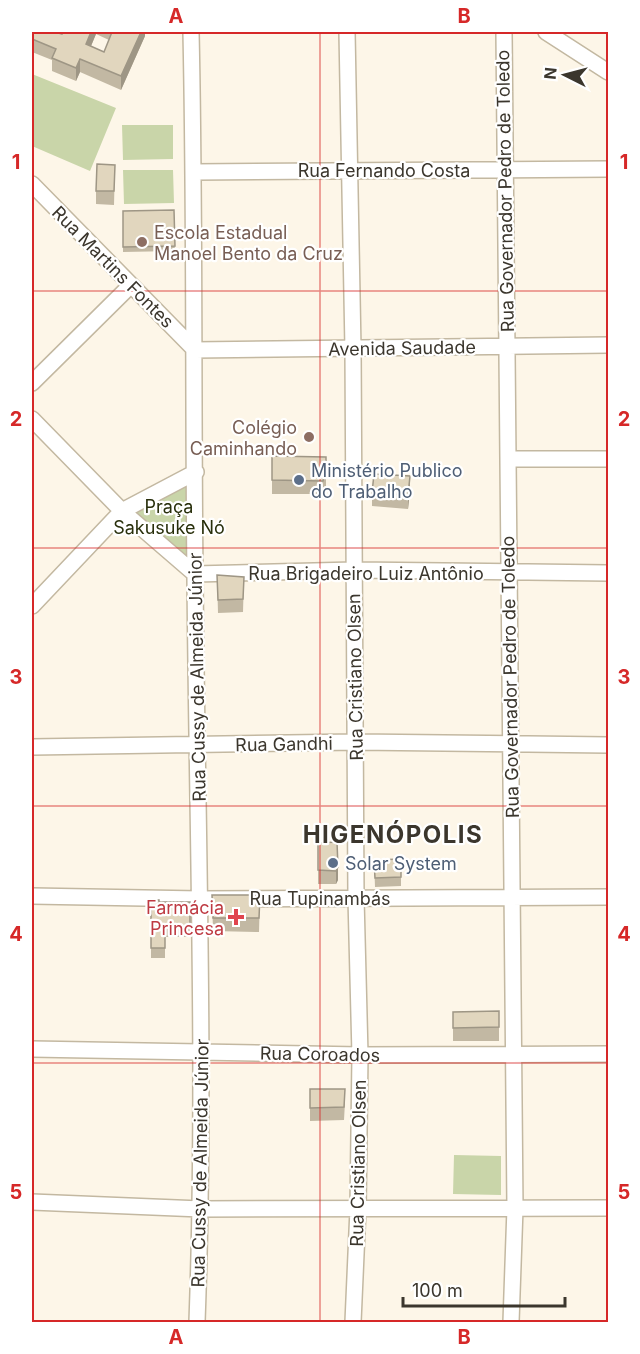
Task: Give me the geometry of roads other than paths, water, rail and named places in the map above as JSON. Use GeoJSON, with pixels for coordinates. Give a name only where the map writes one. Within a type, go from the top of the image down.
{"type":"FeatureCollection","features":[{"type":"Feature","properties":{"kind":"street","name":"Rua Cussy de Almeida Júnior"},"geometry":{"type":"LineString","coordinates":[[191,32],[195,172],[195,574],[202,1053],[201,1209],[197,1323]]}},
{"type":"Feature","properties":{"kind":"street","name":"Rua Cristiano Olsen"},"geometry":{"type":"LineString","coordinates":[[347,32],[353,349],[356,898],[360,1055],[358,1209],[353,1323]]}},
{"type":"Feature","properties":{"kind":"street","name":"Rua Governador Pedro de Toledo"},"geometry":{"type":"LineString","coordinates":[[504,32],[514,1208],[511,1323]]}},
{"type":"Feature","properties":{"kind":"street"},"geometry":{"type":"LineString","coordinates":[[546,32],[609,72]]}},
{"type":"Feature","properties":{"kind":"street","name":"Rua Fernando Costa"},"geometry":{"type":"LineString","coordinates":[[195,172],[609,169]]}},
{"type":"Feature","properties":{"kind":"street","name":"Rua Martins Fontes"},"geometry":{"type":"LineString","coordinates":[[32,184],[195,350]]}},
{"type":"Feature","properties":{"kind":"street"},"geometry":{"type":"LineString","coordinates":[[32,383],[131,285]]}},
{"type":"Feature","properties":{"kind":"street","name":"Avenida Saudade"},"geometry":{"type":"LineString","coordinates":[[195,350],[609,345]]}},
{"type":"Feature","properties":{"kind":"street"},"geometry":{"type":"LineString","coordinates":[[32,419],[122,510],[195,574]]}},
{"type":"Feature","properties":{"kind":"street"},"geometry":{"type":"LineString","coordinates":[[508,459],[609,459]]}},
{"type":"Feature","properties":{"kind":"street"},"geometry":{"type":"LineString","coordinates":[[32,606],[122,510],[196,472]]}},
{"type":"Feature","properties":{"kind":"street","name":"Rua Brigadeiro Luiz Antônio"},"geometry":{"type":"LineString","coordinates":[[195,574],[354,570],[609,573]]}},
{"type":"Feature","properties":{"kind":"street","name":"Rua Gandhi"},"geometry":{"type":"LineString","coordinates":[[32,747],[356,742],[609,746]]}},
{"type":"Feature","properties":{"kind":"street","name":"Rua Tupinambás"},"geometry":{"type":"LineString","coordinates":[[32,896],[609,897]]}},
{"type":"Feature","properties":{"kind":"street","name":"Rua Coroados"},"geometry":{"type":"LineString","coordinates":[[32,1049],[360,1055],[609,1054]]}},
{"type":"Feature","properties":{"kind":"street"},"geometry":{"type":"LineString","coordinates":[[32,1202],[201,1209],[609,1208]]}},
{"type":"Feature","properties":{"kind":"place","name":"Escola Estadual Manoel Bento da Cruz"},"geometry":{"type":"Point","coordinates":[142,242]}},
{"type":"Feature","properties":{"kind":"place","name":"Colégio Caminhando"},"geometry":{"type":"Point","coordinates":[309,437]}},
{"type":"Feature","properties":{"kind":"place","name":"Ministério Publico do Trabalho"},"geometry":{"type":"Point","coordinates":[299,480]}},
{"type":"Feature","properties":{"kind":"place","name":"Solar System"},"geometry":{"type":"Point","coordinates":[333,863]}},
{"type":"Feature","properties":{"kind":"place","name":"Farmácia Princesa"},"geometry":{"type":"Point","coordinates":[236,917]}},
{"type":"Feature","properties":{"kind":"district","name":"HIGENÓPOLIS"},"geometry":{"type":"Point","coordinates":[393,834]}},
{"type":"Feature","properties":{"kind":"park label","name":"Praça Sakusuke Nó"},"geometry":{"type":"Point","coordinates":[169,516]}}]}
